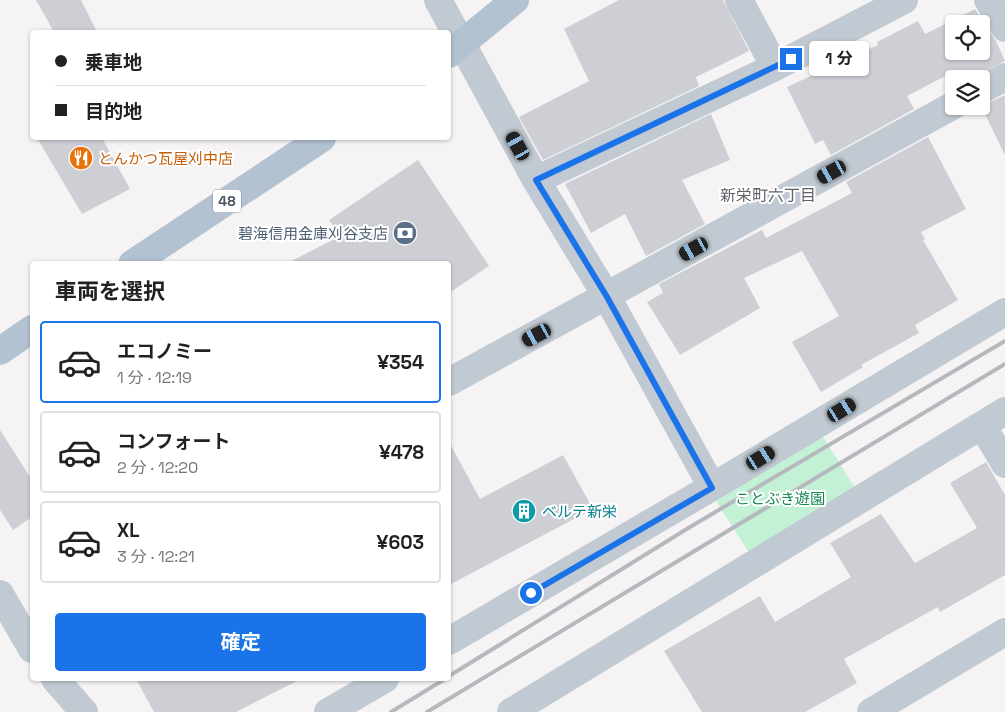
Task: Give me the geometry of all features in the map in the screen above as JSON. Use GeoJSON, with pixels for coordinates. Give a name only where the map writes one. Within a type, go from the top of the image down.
{"type":"FeatureCollection","features":[{"type":"Feature","properties":{"kind":"main road"},"geometry":{"type":"LineString","coordinates":[[456,49],[516,0]]}},
{"type":"Feature","properties":{"kind":"main road","name":"48"},"geometry":{"type":"LineString","coordinates":[[137,261],[319,140]]}},
{"type":"Feature","properties":{"kind":"main road"},"geometry":{"type":"LineString","coordinates":[[0,351],[30,330]]}},
{"type":"Feature","properties":{"kind":"street"},"geometry":{"type":"LineString","coordinates":[[438,0],[449,30]]}},
{"type":"Feature","properties":{"kind":"street"},"geometry":{"type":"LineString","coordinates":[[739,0],[774,67]]}},
{"type":"Feature","properties":{"kind":"street"},"geometry":{"type":"LineString","coordinates":[[536,180],[774,67],[904,0]]}},
{"type":"Feature","properties":{"kind":"street"},"geometry":{"type":"LineString","coordinates":[[988,0],[1005,28]]}},
{"type":"Feature","properties":{"kind":"street"},"geometry":{"type":"LineString","coordinates":[[451,35],[456,49],[607,297],[712,488]]}},
{"type":"Feature","properties":{"kind":"street"},"geometry":{"type":"LineString","coordinates":[[990,85],[1005,77]]}},
{"type":"Feature","properties":{"kind":"street"},"geometry":{"type":"LineString","coordinates":[[451,381],[945,110]]}},
{"type":"Feature","properties":{"kind":"street"},"geometry":{"type":"LineString","coordinates":[[451,640],[712,488],[1005,312]]}},
{"type":"Feature","properties":{"kind":"street"},"geometry":{"type":"LineString","coordinates":[[511,712],[1005,411]]}},
{"type":"Feature","properties":{"kind":"street"},"geometry":{"type":"LineString","coordinates":[[982,425],[1005,464]]}},
{"type":"Feature","properties":{"kind":"street"},"geometry":{"type":"LineString","coordinates":[[0,594],[30,645]]}},
{"type":"Feature","properties":{"kind":"street"},"geometry":{"type":"LineString","coordinates":[[871,712],[1005,632]]}},
{"type":"Feature","properties":{"kind":"street"},"geometry":{"type":"LineString","coordinates":[[56,681],[84,712]]}},
{"type":"Feature","properties":{"kind":"street"},"geometry":{"type":"LineString","coordinates":[[328,712],[382,681]]}},
{"type":"Feature","properties":{"kind":"green space","name":"ことぶき遊園"},"geometry":{"type":"Polygon","coordinates":[[[822,435],[855,488],[750,554],[716,501],[822,435]]]}},
{"type":"Feature","properties":{"kind":"building"},"geometry":{"type":"Polygon","coordinates":[[[36,0],[81,0],[96,30],[53,30],[36,0]]]}},
{"type":"Feature","properties":{"kind":"building"},"geometry":{"type":"Polygon","coordinates":[[[619,0],[723,0],[749,51],[696,77],[699,86],[543,160],[519,117],[589,81],[564,29],[619,0]]]}},
{"type":"Feature","properties":{"kind":"building"},"geometry":{"type":"Polygon","coordinates":[[[975,9],[979,15],[963,15],[975,9]]]}},
{"type":"Feature","properties":{"kind":"building"},"geometry":{"type":"Polygon","coordinates":[[[918,21],[925,34],[945,24],[945,60],[990,60],[990,32],[1005,61],[988,70],[945,70],[945,76],[907,96],[914,109],[831,155],[823,140],[815,144],[787,87],[878,45],[877,42],[918,21]]]}},
{"type":"Feature","properties":{"kind":"building"},"geometry":{"type":"Polygon","coordinates":[[[1005,95],[1005,155],[985,115],[990,115],[990,102],[1005,95]]]}},
{"type":"Feature","properties":{"kind":"building"},"geometry":{"type":"Polygon","coordinates":[[[711,114],[730,160],[682,180],[705,224],[646,256],[625,214],[591,233],[565,184],[711,114]]]}},
{"type":"Feature","properties":{"kind":"building"},"geometry":{"type":"Polygon","coordinates":[[[928,137],[966,209],[921,232],[925,239],[923,240],[958,300],[915,325],[919,333],[861,365],[863,367],[821,392],[792,342],[839,316],[802,251],[744,278],[760,308],[680,355],[647,302],[663,293],[659,284],[762,230],[766,238],[852,193],[846,182],[928,137]]]}},
{"type":"Feature","properties":{"kind":"building"},"geometry":{"type":"Polygon","coordinates":[[[38,140],[103,140],[130,189],[82,214],[38,140]]]}},
{"type":"Feature","properties":{"kind":"building"},"geometry":{"type":"Polygon","coordinates":[[[418,160],[489,266],[451,292],[451,261],[292,261],[340,236],[329,220],[418,160]]]}},
{"type":"Feature","properties":{"kind":"building"},"geometry":{"type":"Polygon","coordinates":[[[0,430],[30,477],[30,518],[13,530],[0,510],[0,430]]]}},
{"type":"Feature","properties":{"kind":"building","name":"ベルテ新栄"},"geometry":{"type":"Polygon","coordinates":[[[451,446],[480,499],[563,455],[593,509],[451,584],[451,446]]]}},
{"type":"Feature","properties":{"kind":"building"},"geometry":{"type":"Polygon","coordinates":[[[986,462],[1005,495],[1005,575],[940,612],[938,607],[844,659],[857,683],[805,712],[702,712],[664,651],[760,596],[775,622],[851,577],[830,543],[881,514],[915,563],[977,528],[950,483],[986,462]]]}},
{"type":"Feature","properties":{"kind":"building"},"geometry":{"type":"Polygon","coordinates":[[[137,681],[297,681],[236,712],[154,712],[137,681]]]}},
{"type":"Feature","properties":{"kind":"railway"},"geometry":{"type":"LineString","coordinates":[[451,675],[690,527],[1005,341]]}},
{"type":"Feature","properties":{"kind":"railway"},"geometry":{"type":"LineString","coordinates":[[427,712],[1005,364]]}},
{"type":"Feature","properties":{"kind":"railway"},"geometry":{"type":"LineString","coordinates":[[391,712],[442,681]]}},
{"type":"Feature","properties":{"kind":"place","name":"とんかつ瓦屋刈中店"},"geometry":{"type":"Point","coordinates":[81,158]}},
{"type":"Feature","properties":{"kind":"place","name":"碧海信用金庫刈谷支店"},"geometry":{"type":"Point","coordinates":[405,233]}},
{"type":"Feature","properties":{"kind":"place","name":"ベルテ新栄"},"geometry":{"type":"Point","coordinates":[524,511]}},
{"type":"Feature","properties":{"kind":"district","name":"新栄町六丁目"},"geometry":{"type":"Point","coordinates":[768,195]}},
{"type":"Feature","properties":{"kind":"route"},"geometry":{"type":"LineString","coordinates":[[531,593],[712,488],[607,297],[536,180],[791,59]]}}]}
